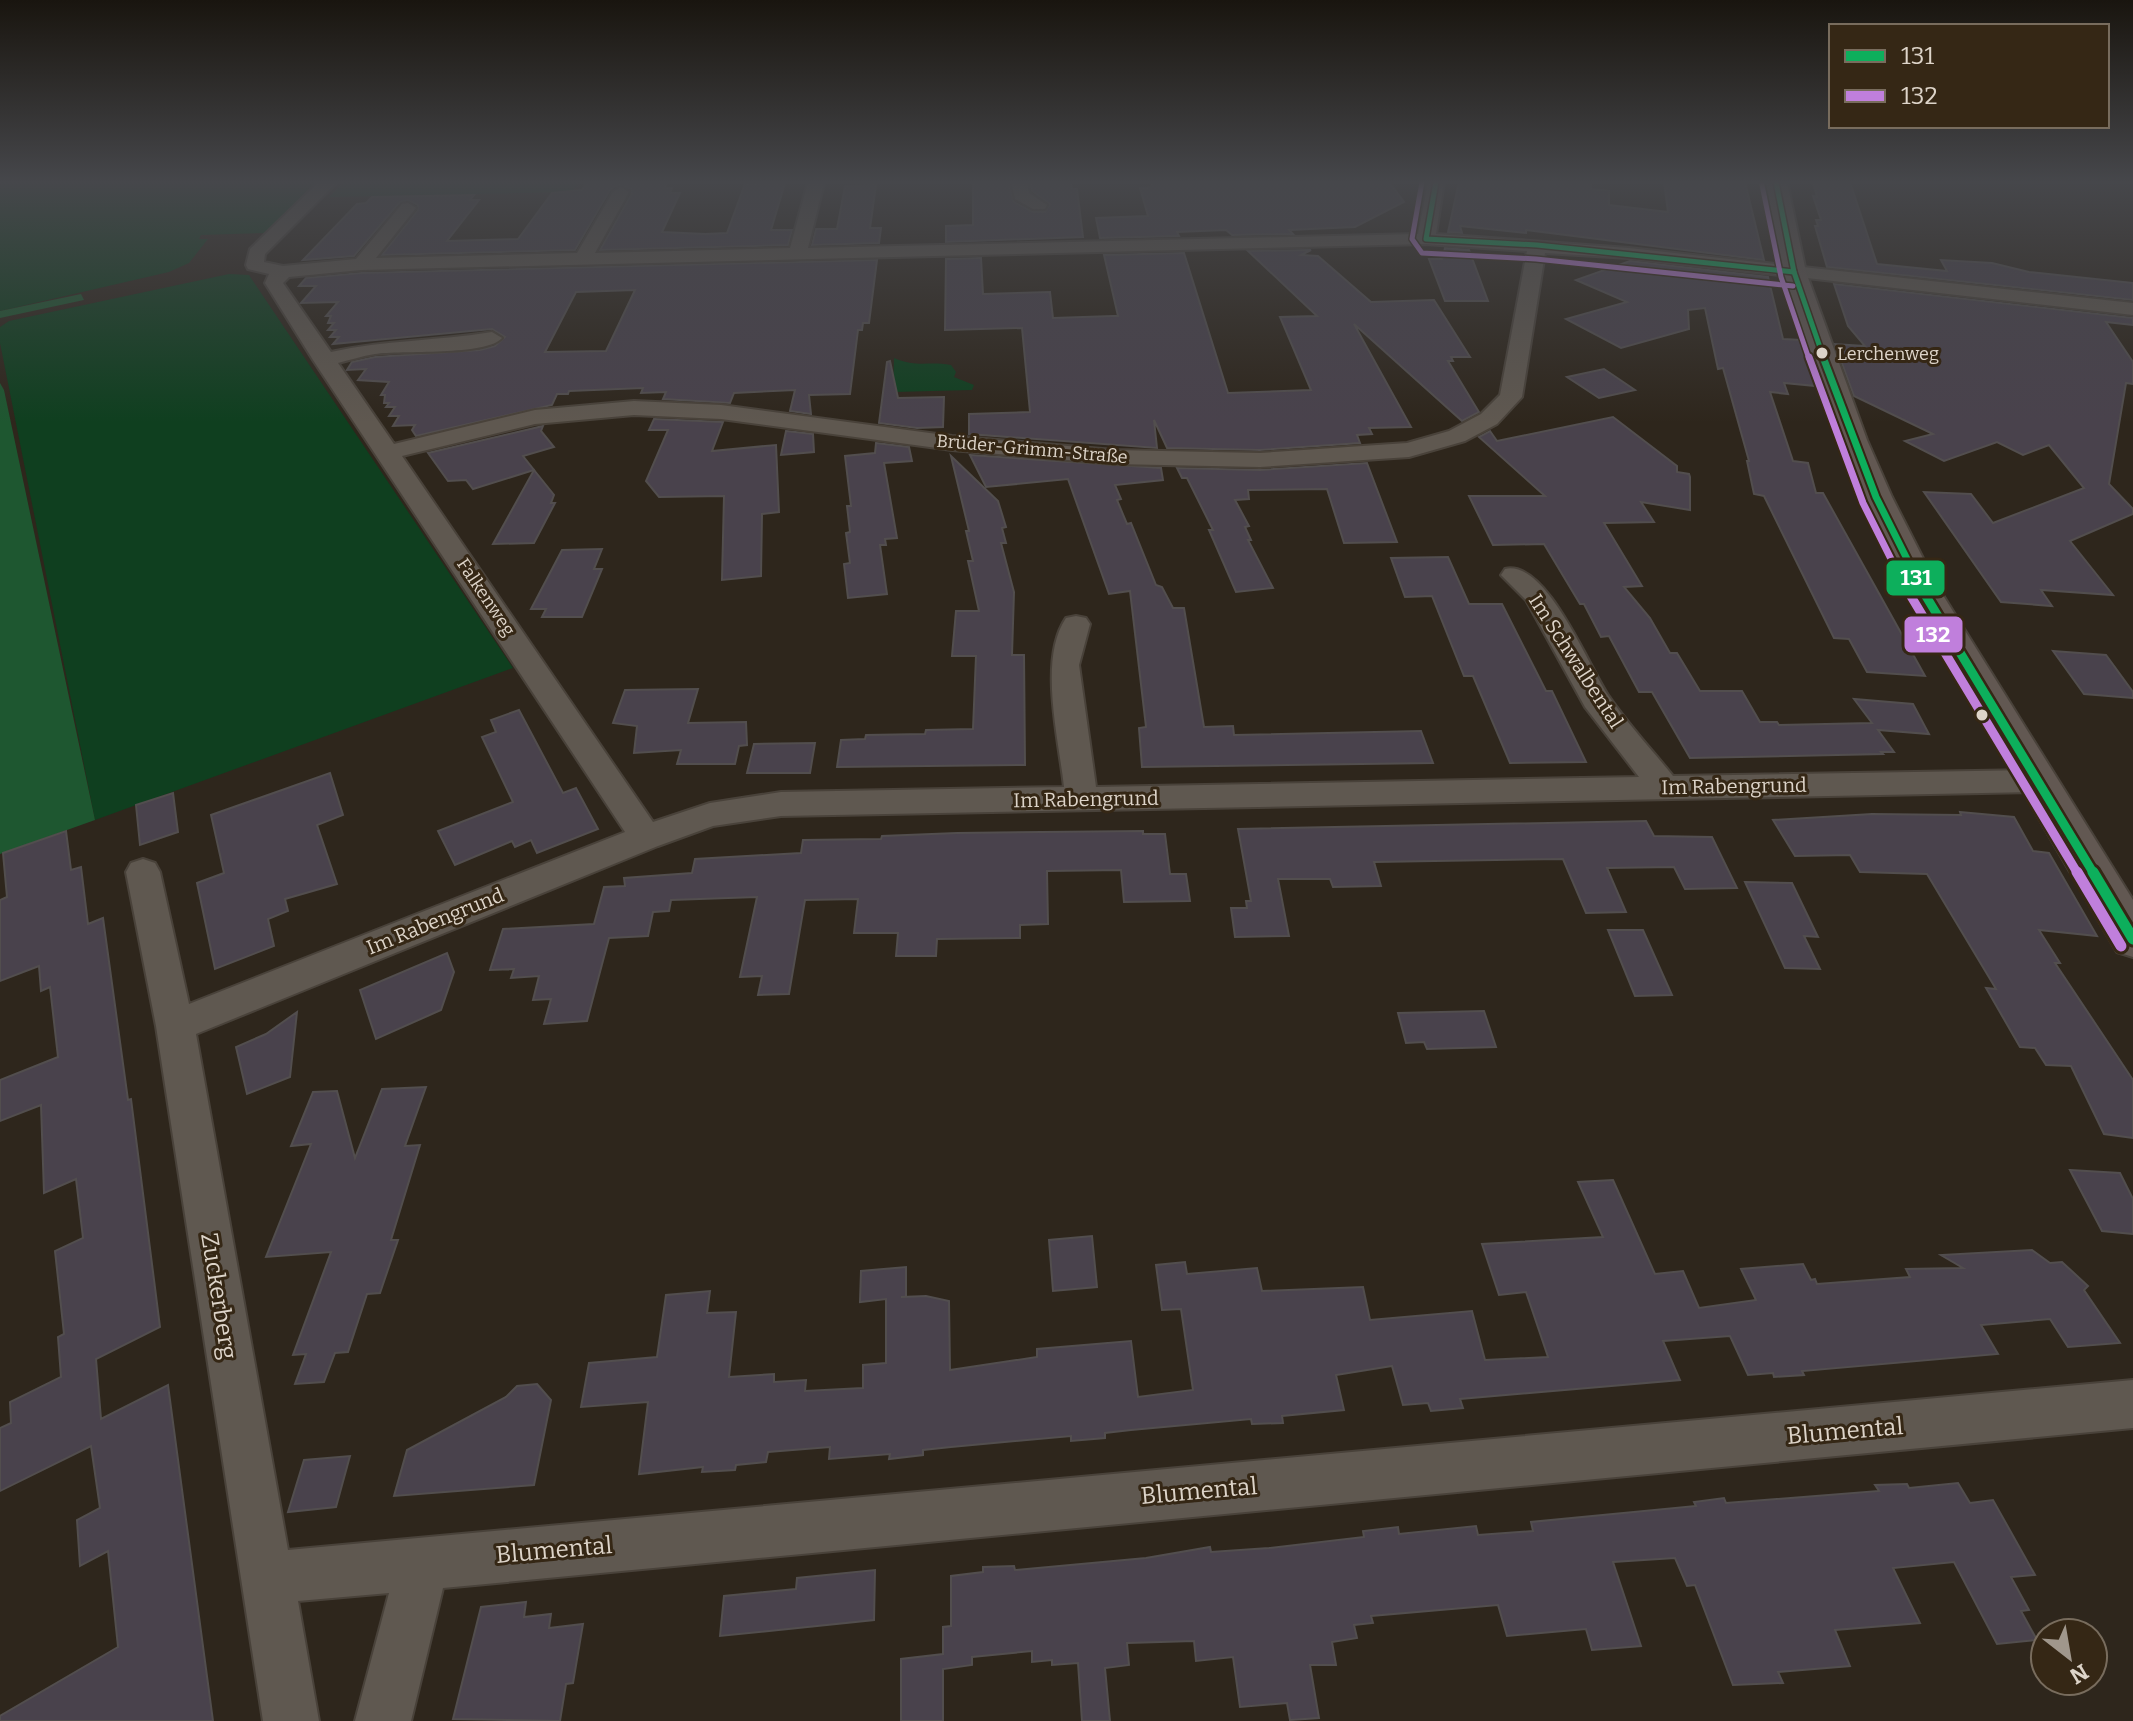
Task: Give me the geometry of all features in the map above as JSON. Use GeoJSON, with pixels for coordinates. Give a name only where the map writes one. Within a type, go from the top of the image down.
{"type":"FeatureCollection","features":[{"type":"Feature","properties":{"kind":"main road"},"geometry":{"type":"LineString","coordinates":[[1792,262],[1852,440],[1919,584],[2133,939]]}},
{"type":"Feature","properties":{"kind":"street"},"geometry":{"type":"LineString","coordinates":[[254,262],[283,272],[317,266],[436,262]]}},
{"type":"Feature","properties":{"kind":"street","name":"Brüder-Grimm-Straße"},"geometry":{"type":"LineString","coordinates":[[389,452],[535,417],[634,408],[721,412],[952,443],[1114,457],[1260,460],[1409,450],[1457,436],[1489,419],[1511,397],[1534,262]]}},
{"type":"Feature","properties":{"kind":"street"},"geometry":{"type":"LineString","coordinates":[[1702,262],[2133,309]]}},
{"type":"Feature","properties":{"kind":"street","name":"Falkenweg"},"geometry":{"type":"LineString","coordinates":[[283,272],[274,283],[323,360],[389,452],[646,837]]}},
{"type":"Feature","properties":{"kind":"street"},"geometry":{"type":"LineString","coordinates":[[323,360],[376,348],[449,345],[492,338]]}},
{"type":"Feature","properties":{"kind":"street","name":"Im Schwalbental"},"geometry":{"type":"LineString","coordinates":[[1514,575],[1537,596],[1596,700],[1664,787]]}},
{"type":"Feature","properties":{"kind":"street"},"geometry":{"type":"LineString","coordinates":[[1076,624],[1065,665],[1082,799]]}},
{"type":"Feature","properties":{"kind":"street","name":"Im Rabengrund"},"geometry":{"type":"LineString","coordinates":[[175,1026],[646,837],[710,815],[781,804],[2039,781]]}},
{"type":"Feature","properties":{"kind":"street","name":"Zuckerberg"},"geometry":{"type":"LineString","coordinates":[[143,872],[175,1026],[291,1721]]}},
{"type":"Feature","properties":{"kind":"street","name":"Blumental"},"geometry":{"type":"LineString","coordinates":[[266,1578],[2133,1404]]}},
{"type":"Feature","properties":{"kind":"street"},"geometry":{"type":"LineString","coordinates":[[383,1721],[423,1563]]}},
{"type":"Feature","properties":{"kind":"green space"},"geometry":{"type":"Polygon","coordinates":[[[0,262],[190,262],[169,272],[0,311],[0,262]]]}},
{"type":"Feature","properties":{"kind":"green space"},"geometry":{"type":"Polygon","coordinates":[[[229,274],[249,275],[513,668],[95,820],[0,343],[0,327],[9,321],[229,274]]]}},
{"type":"Feature","properties":{"kind":"green space"},"geometry":{"type":"Polygon","coordinates":[[[81,294],[84,300],[0,318],[0,311],[81,294]]]}},
{"type":"Feature","properties":{"kind":"green space"},"geometry":{"type":"Polygon","coordinates":[[[894,358],[910,363],[951,365],[956,372],[954,377],[974,385],[972,390],[893,392],[894,358]]]}},
{"type":"Feature","properties":{"kind":"green space"},"geometry":{"type":"Polygon","coordinates":[[[0,383],[4,390],[95,820],[0,854],[0,383]]]}},
{"type":"Feature","properties":{"kind":"building"},"geometry":{"type":"Polygon","coordinates":[[[877,262],[869,323],[863,323],[862,330],[858,330],[850,394],[809,395],[811,414],[790,411],[795,390],[734,393],[730,403],[663,399],[666,392],[641,393],[643,388],[569,391],[568,394],[557,394],[552,405],[416,436],[412,430],[415,425],[393,426],[399,416],[389,416],[395,407],[386,407],[389,403],[384,403],[385,395],[381,395],[389,382],[358,380],[366,369],[347,370],[352,362],[375,357],[480,350],[495,346],[505,337],[492,329],[333,344],[339,337],[330,337],[336,330],[328,330],[334,323],[328,323],[331,316],[326,316],[338,302],[301,303],[316,286],[299,286],[306,278],[361,273],[877,262]],[[635,290],[576,292],[545,352],[606,351],[635,290]]]}},
{"type":"Feature","properties":{"kind":"building"},"geometry":{"type":"Polygon","coordinates":[[[946,262],[981,262],[983,294],[1050,292],[1053,318],[1118,316],[1106,262],[1187,262],[1228,393],[1311,390],[1280,317],[1317,316],[1260,262],[1325,262],[1371,302],[1434,300],[1470,357],[1451,357],[1453,361],[1448,361],[1479,412],[1462,421],[1354,324],[1411,427],[1369,428],[1372,434],[1357,435],[1360,443],[1260,450],[1167,448],[1154,420],[1157,448],[969,434],[969,414],[1030,412],[1022,328],[945,330],[946,262]]]}},
{"type":"Feature","properties":{"kind":"building"},"geometry":{"type":"Polygon","coordinates":[[[1430,262],[1474,262],[1488,301],[1445,301],[1430,262]]]}},
{"type":"Feature","properties":{"kind":"building"},"geometry":{"type":"Polygon","coordinates":[[[1626,262],[1768,277],[1783,339],[1801,340],[1816,386],[1784,383],[1788,394],[1770,392],[1793,461],[1808,463],[1816,493],[1823,493],[1925,676],[1867,672],[1849,639],[1834,638],[1764,496],[1754,494],[1749,461],[1723,368],[1718,369],[1705,308],[1688,310],[1689,329],[1621,348],[1566,319],[1627,302],[1576,280],[1626,262]]]}},
{"type":"Feature","properties":{"kind":"building"},"geometry":{"type":"Polygon","coordinates":[[[1826,262],[1876,262],[1947,271],[1942,262],[1992,263],[2029,272],[2133,283],[2133,300],[1827,267],[1826,262]]]}},
{"type":"Feature","properties":{"kind":"building"},"geometry":{"type":"Polygon","coordinates":[[[1834,284],[2133,318],[2133,325],[2106,322],[2133,362],[2133,384],[2126,383],[2109,484],[2133,509],[2133,514],[2070,541],[2113,595],[2041,590],[2052,606],[2001,602],[1924,492],[1971,494],[1993,523],[2084,488],[2049,445],[2023,455],[1997,442],[1944,461],[1905,441],[1933,434],[1854,396],[1835,344],[1865,346],[1848,326],[1834,284]]]}},
{"type":"Feature","properties":{"kind":"building"},"geometry":{"type":"Polygon","coordinates":[[[890,361],[898,398],[944,397],[943,427],[917,428],[879,423],[887,362],[890,361]]]}},
{"type":"Feature","properties":{"kind":"building"},"geometry":{"type":"Polygon","coordinates":[[[1604,369],[1635,390],[1599,398],[1567,377],[1604,369]]]}},
{"type":"Feature","properties":{"kind":"building"},"geometry":{"type":"Polygon","coordinates":[[[1613,417],[1677,466],[1677,472],[1689,474],[1690,477],[1690,510],[1641,502],[1654,522],[1604,523],[1642,586],[1624,587],[1650,618],[1670,653],[1677,653],[1700,691],[1742,691],[1760,722],[1777,722],[1779,725],[1872,723],[1854,699],[1913,704],[1929,734],[1878,730],[1894,752],[1881,752],[1883,754],[1690,758],[1652,692],[1639,692],[1609,636],[1601,637],[1584,604],[1580,604],[1544,544],[1493,545],[1469,496],[1545,496],[1479,437],[1490,431],[1497,441],[1613,417]]]}},
{"type":"Feature","properties":{"kind":"building"},"geometry":{"type":"Polygon","coordinates":[[[654,419],[723,422],[712,451],[776,445],[779,512],[762,514],[761,576],[722,580],[724,496],[659,497],[646,481],[668,430],[649,430],[654,419]]]}},
{"type":"Feature","properties":{"kind":"building"},"geometry":{"type":"Polygon","coordinates":[[[543,426],[541,431],[554,447],[523,456],[534,470],[473,489],[466,480],[448,481],[428,453],[543,426]]]}},
{"type":"Feature","properties":{"kind":"building"},"geometry":{"type":"Polygon","coordinates":[[[786,431],[813,434],[814,452],[781,455],[786,431]]]}},
{"type":"Feature","properties":{"kind":"building"},"geometry":{"type":"Polygon","coordinates":[[[876,443],[909,447],[912,461],[884,463],[897,538],[885,539],[886,545],[880,545],[887,594],[848,598],[844,564],[850,563],[846,533],[850,532],[847,506],[851,506],[845,456],[875,453],[876,443]]]}},
{"type":"Feature","properties":{"kind":"building"},"geometry":{"type":"Polygon","coordinates":[[[970,455],[1161,468],[1163,480],[1115,485],[1121,499],[1117,500],[1127,524],[1131,523],[1156,585],[1162,587],[1173,608],[1184,608],[1204,727],[1233,726],[1234,735],[1421,731],[1433,763],[1142,767],[1139,728],[1146,727],[1130,591],[1109,594],[1068,479],[986,487],[970,455]]]}},
{"type":"Feature","properties":{"kind":"building"},"geometry":{"type":"Polygon","coordinates":[[[951,456],[998,501],[1006,527],[1002,528],[1006,543],[1001,543],[1014,592],[1012,655],[1024,655],[1025,765],[837,767],[841,740],[865,739],[866,735],[925,734],[926,730],[973,729],[976,656],[952,656],[956,611],[979,611],[968,561],[973,561],[966,531],[969,531],[951,456]]]}},
{"type":"Feature","properties":{"kind":"building"},"geometry":{"type":"Polygon","coordinates":[[[1367,463],[1397,542],[1344,543],[1327,489],[1248,490],[1249,499],[1235,500],[1249,526],[1245,527],[1251,540],[1248,540],[1273,588],[1236,592],[1209,530],[1213,530],[1187,478],[1182,478],[1177,468],[1260,470],[1367,463]]]}},
{"type":"Feature","properties":{"kind":"building"},"geometry":{"type":"Polygon","coordinates":[[[534,470],[554,495],[551,503],[555,503],[534,543],[493,544],[534,470]]]}},
{"type":"Feature","properties":{"kind":"building"},"geometry":{"type":"Polygon","coordinates":[[[602,549],[594,569],[602,569],[582,617],[542,617],[546,609],[531,609],[562,550],[602,549]]]}},
{"type":"Feature","properties":{"kind":"building"},"geometry":{"type":"Polygon","coordinates":[[[1448,557],[1469,604],[1502,604],[1546,691],[1552,691],[1586,762],[1510,763],[1473,676],[1464,676],[1432,596],[1405,597],[1391,558],[1448,557]]]}},
{"type":"Feature","properties":{"kind":"building"},"geometry":{"type":"Polygon","coordinates":[[[2053,651],[2106,655],[2133,692],[2133,698],[2084,694],[2053,651]]]}},
{"type":"Feature","properties":{"kind":"building"},"geometry":{"type":"Polygon","coordinates":[[[698,689],[688,723],[746,722],[747,745],[739,746],[735,764],[677,764],[681,750],[634,753],[637,726],[613,723],[625,690],[698,689]]]}},
{"type":"Feature","properties":{"kind":"building"},"geometry":{"type":"Polygon","coordinates":[[[519,710],[563,793],[576,788],[598,829],[537,853],[531,840],[515,847],[512,841],[455,865],[438,831],[513,802],[482,737],[496,732],[491,720],[519,710]]]}},
{"type":"Feature","properties":{"kind":"building"},"geometry":{"type":"Polygon","coordinates":[[[815,743],[810,773],[747,773],[754,744],[815,743]]]}},
{"type":"Feature","properties":{"kind":"building"},"geometry":{"type":"Polygon","coordinates":[[[330,773],[343,815],[317,825],[337,884],[285,899],[288,911],[268,919],[274,946],[215,969],[197,883],[224,873],[211,815],[330,773]]]}},
{"type":"Feature","properties":{"kind":"building"},"geometry":{"type":"Polygon","coordinates":[[[173,793],[178,832],[140,845],[136,805],[173,793]]]}},
{"type":"Feature","properties":{"kind":"building"},"geometry":{"type":"Polygon","coordinates":[[[1960,812],[2014,817],[2033,851],[2049,853],[2097,936],[2039,930],[2060,963],[2055,963],[2133,1080],[2133,1138],[2104,1134],[2071,1066],[2046,1065],[2035,1048],[2020,1047],[1986,988],[1996,989],[1927,874],[1860,872],[1850,855],[1795,856],[1773,820],[1872,814],[1961,815],[1960,812]]]}},
{"type":"Feature","properties":{"kind":"building"},"geometry":{"type":"Polygon","coordinates":[[[1646,821],[1654,836],[1712,837],[1737,888],[1685,889],[1674,867],[1607,868],[1626,912],[1586,913],[1563,859],[1374,862],[1381,886],[1333,887],[1330,879],[1278,879],[1289,936],[1235,937],[1231,908],[1247,908],[1246,901],[1251,901],[1238,829],[1646,821]]]}},
{"type":"Feature","properties":{"kind":"building"},"geometry":{"type":"Polygon","coordinates":[[[66,831],[71,870],[81,867],[88,924],[103,918],[128,1100],[131,1099],[160,1327],[96,1359],[101,1419],[168,1385],[213,1721],[0,1721],[0,1716],[118,1647],[108,1551],[80,1566],[77,1520],[100,1508],[91,1446],[0,1491],[0,1428],[11,1423],[10,1402],[61,1377],[58,1337],[64,1334],[55,1251],[83,1238],[76,1179],[44,1193],[41,1105],[0,1121],[0,1080],[58,1057],[50,987],[41,991],[39,966],[0,981],[0,900],[7,897],[3,853],[66,831]]]}},
{"type":"Feature","properties":{"kind":"building"},"geometry":{"type":"Polygon","coordinates":[[[1143,831],[1143,834],[1165,834],[1170,874],[1186,874],[1190,901],[1124,902],[1121,870],[1047,871],[1048,924],[1020,925],[1020,938],[937,939],[936,956],[896,956],[898,933],[854,933],[858,899],[805,900],[789,994],[758,995],[762,976],[740,977],[757,897],[671,900],[669,911],[653,912],[648,936],[609,938],[587,1021],[544,1024],[551,999],[533,1000],[539,976],[511,978],[514,969],[490,970],[503,929],[594,924],[604,887],[625,886],[624,878],[692,873],[695,859],[801,853],[803,840],[881,839],[882,836],[957,833],[1143,831]]]}},
{"type":"Feature","properties":{"kind":"building"},"geometry":{"type":"Polygon","coordinates":[[[1745,882],[1792,883],[1818,937],[1804,936],[1820,969],[1785,968],[1745,882]]]}},
{"type":"Feature","properties":{"kind":"building"},"geometry":{"type":"Polygon","coordinates":[[[1608,930],[1643,930],[1672,995],[1635,996],[1608,930]]]}},
{"type":"Feature","properties":{"kind":"building"},"geometry":{"type":"Polygon","coordinates":[[[447,953],[454,972],[441,1010],[376,1039],[360,990],[447,953]]]}},
{"type":"Feature","properties":{"kind":"building"},"geometry":{"type":"Polygon","coordinates":[[[1484,1011],[1496,1047],[1427,1049],[1424,1042],[1406,1043],[1398,1013],[1484,1011]]]}},
{"type":"Feature","properties":{"kind":"building"},"geometry":{"type":"Polygon","coordinates":[[[297,1012],[290,1077],[247,1094],[236,1047],[266,1034],[297,1012]]]}},
{"type":"Feature","properties":{"kind":"building"},"geometry":{"type":"Polygon","coordinates":[[[426,1087],[405,1146],[420,1145],[391,1240],[398,1240],[380,1293],[367,1294],[348,1352],[335,1353],[324,1382],[295,1384],[306,1354],[293,1355],[331,1252],[266,1257],[311,1144],[291,1146],[313,1092],[337,1091],[355,1158],[382,1089],[426,1087]]]}},
{"type":"Feature","properties":{"kind":"building"},"geometry":{"type":"Polygon","coordinates":[[[2070,1170],[2120,1173],[2133,1199],[2133,1234],[2102,1231],[2070,1170]]]}},
{"type":"Feature","properties":{"kind":"building"},"geometry":{"type":"Polygon","coordinates":[[[1613,1180],[1655,1274],[1683,1271],[1699,1308],[1756,1300],[1741,1269],[1803,1264],[1811,1280],[1815,1279],[1817,1284],[1910,1277],[1906,1269],[1963,1268],[1941,1255],[2032,1250],[2050,1263],[2062,1262],[2088,1286],[2084,1290],[2120,1343],[2068,1347],[2050,1319],[1981,1325],[1998,1354],[1802,1371],[1804,1375],[1774,1377],[1773,1373],[1748,1375],[1730,1336],[1663,1341],[1680,1380],[1460,1399],[1463,1408],[1431,1411],[1428,1403],[1403,1405],[1392,1366],[1336,1375],[1344,1410],[1282,1416],[1283,1423],[1252,1424],[1251,1419],[1105,1433],[1105,1438],[1071,1441],[1071,1436],[923,1450],[923,1455],[889,1459],[890,1454],[829,1459],[830,1447],[768,1452],[766,1462],[736,1465],[735,1470],[702,1472],[703,1467],[639,1474],[648,1402],[581,1407],[589,1363],[657,1357],[666,1295],[710,1291],[707,1313],[736,1312],[729,1377],[774,1374],[774,1382],[806,1380],[805,1391],[863,1388],[863,1365],[886,1363],[886,1299],[860,1302],[861,1271],[906,1267],[906,1297],[926,1296],[949,1301],[950,1370],[1037,1357],[1037,1349],[1131,1341],[1138,1397],[1193,1390],[1181,1309],[1162,1310],[1156,1265],[1185,1262],[1187,1274],[1257,1268],[1262,1291],[1363,1287],[1370,1320],[1472,1311],[1485,1360],[1548,1357],[1526,1292],[1499,1295],[1482,1244],[1603,1237],[1578,1182],[1613,1180]]]}},
{"type":"Feature","properties":{"kind":"building"},"geometry":{"type":"Polygon","coordinates":[[[1092,1236],[1097,1287],[1053,1291],[1049,1240],[1092,1236]]]}},
{"type":"Feature","properties":{"kind":"building"},"geometry":{"type":"Polygon","coordinates":[[[537,1384],[551,1400],[534,1485],[394,1496],[407,1450],[506,1397],[517,1386],[537,1384]]]}},
{"type":"Feature","properties":{"kind":"building"},"geometry":{"type":"Polygon","coordinates":[[[350,1456],[336,1507],[288,1512],[304,1460],[350,1456]]]}},
{"type":"Feature","properties":{"kind":"building"},"geometry":{"type":"Polygon","coordinates":[[[1958,1483],[1970,1503],[1993,1500],[2035,1575],[2011,1577],[2029,1610],[2021,1611],[2029,1626],[2029,1641],[1997,1644],[1954,1562],[1893,1568],[1920,1623],[1835,1630],[1850,1666],[1778,1672],[1783,1683],[1733,1685],[1695,1585],[1687,1586],[1675,1558],[1613,1562],[1641,1646],[1592,1650],[1586,1629],[1507,1636],[1498,1605],[1371,1616],[1373,1623],[1354,1625],[1357,1638],[1332,1642],[1336,1665],[1310,1665],[1319,1718],[1290,1720],[1287,1703],[1240,1707],[1233,1657],[1196,1661],[1194,1641],[1127,1643],[1129,1665],[1105,1668],[1110,1721],[1082,1721],[1078,1663],[1052,1665],[1052,1660],[1032,1662],[1032,1651],[972,1657],[972,1665],[943,1669],[943,1721],[901,1721],[901,1659],[943,1654],[943,1627],[951,1626],[951,1576],[983,1572],[983,1567],[1014,1566],[1015,1570],[1146,1558],[1210,1547],[1211,1552],[1269,1548],[1364,1537],[1363,1531],[1398,1527],[1399,1534],[1476,1526],[1478,1535],[1533,1531],[1531,1522],[1696,1506],[1694,1502],[1724,1498],[1726,1503],[1879,1491],[1875,1485],[1907,1484],[1909,1488],[1958,1483]]]}},
{"type":"Feature","properties":{"kind":"building"},"geometry":{"type":"Polygon","coordinates":[[[875,1570],[874,1620],[720,1636],[724,1596],[796,1589],[797,1578],[875,1570]]]}},
{"type":"Feature","properties":{"kind":"building"},"geometry":{"type":"Polygon","coordinates":[[[526,1602],[524,1617],[551,1614],[549,1628],[583,1624],[573,1683],[566,1684],[560,1721],[453,1719],[481,1607],[526,1602]]]}},
{"type":"Feature","properties":{"kind":"transit line","name":"132"},"geometry":{"type":"LineString","coordinates":[[1568,262],[1793,286]]}},
{"type":"Feature","properties":{"kind":"transit line","name":"131"},"geometry":{"type":"LineString","coordinates":[[1702,262],[1794,272]]}},
{"type":"Feature","properties":{"kind":"transit line","name":"132"},"geometry":{"type":"LineString","coordinates":[[1778,262],[1839,445],[1863,503],[1907,591],[2121,946]]}},
{"type":"Feature","properties":{"kind":"transit line","name":"131"},"geometry":{"type":"LineString","coordinates":[[1792,262],[1852,440],[1919,584],[2133,939]]}},
{"type":"Feature","properties":{"kind":"place","name":"Lerchenweg"},"geometry":{"type":"Point","coordinates":[1822,353]}}]}
